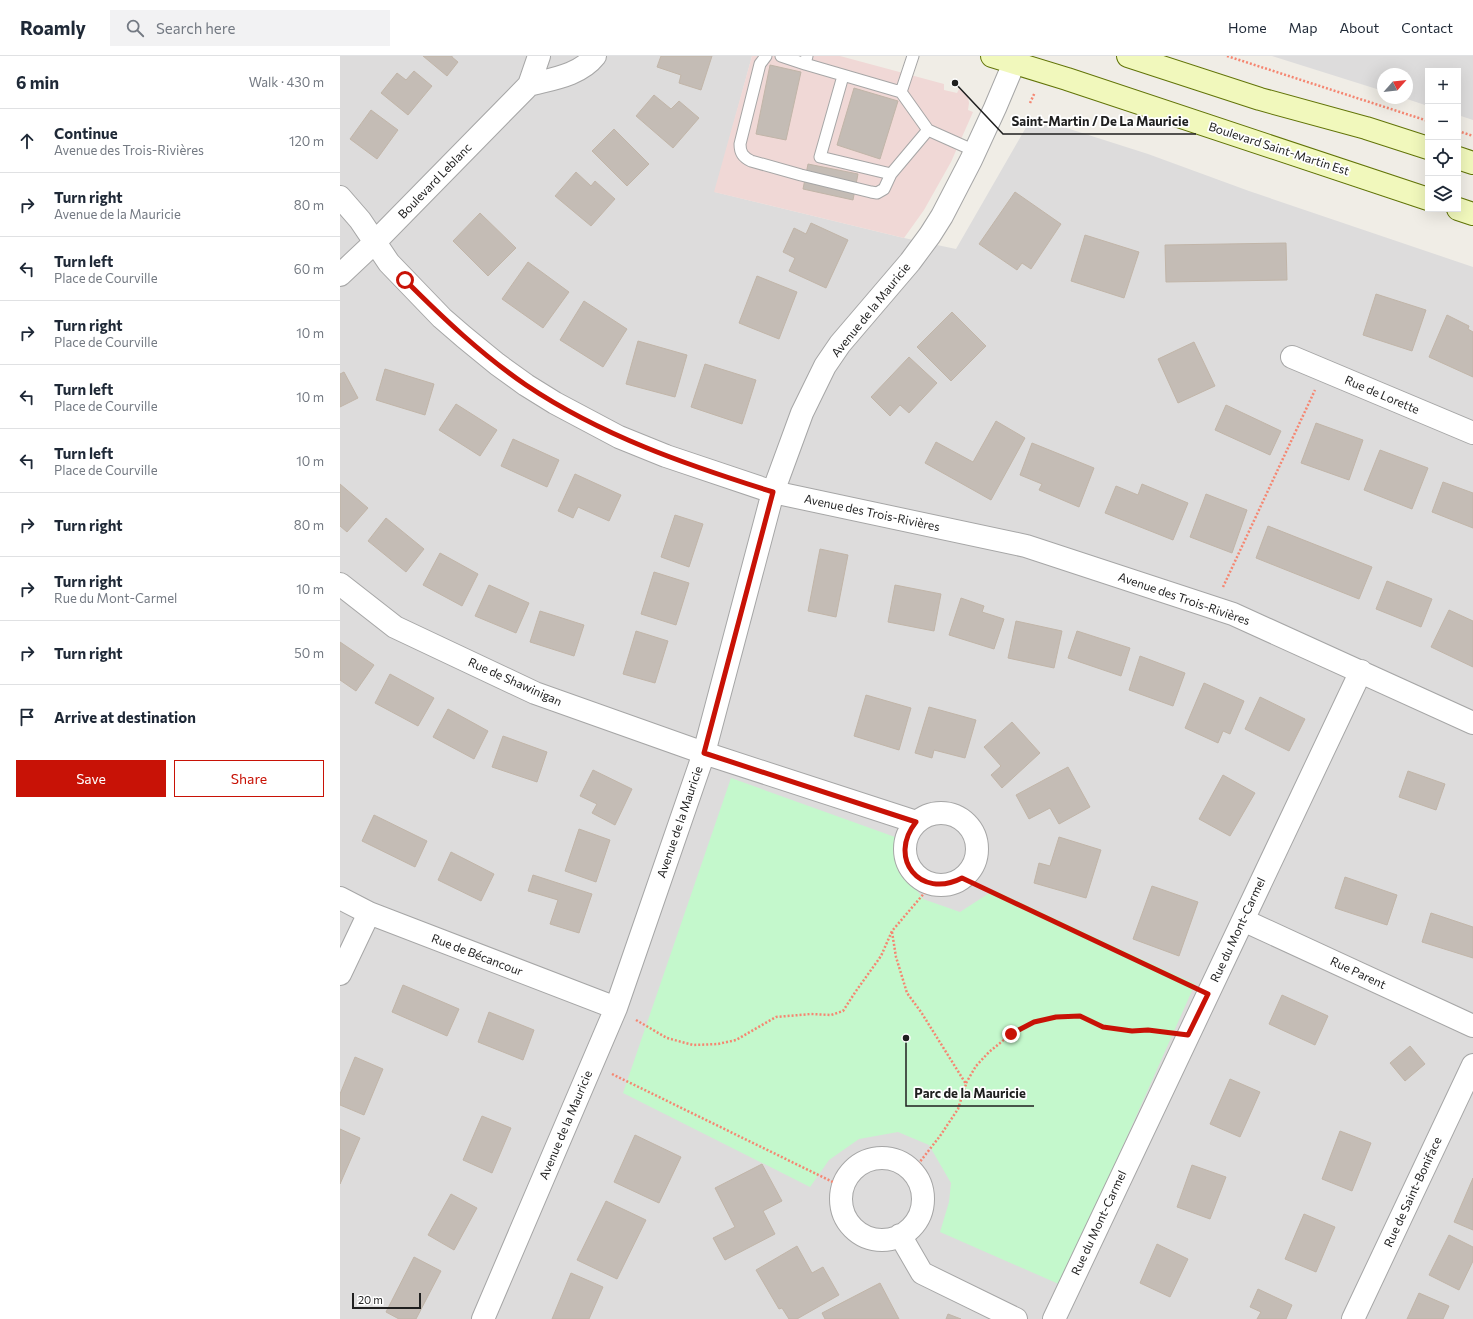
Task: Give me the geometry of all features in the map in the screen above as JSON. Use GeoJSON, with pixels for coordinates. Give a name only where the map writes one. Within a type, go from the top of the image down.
{"type":"FeatureCollection","features":[{"type":"Feature","properties":{"kind":"main road","name":"Boulevard Saint-Martin Est"},"geometry":{"type":"LineString","coordinates":[[992,56],[1015,60],[1425,198]]}},
{"type":"Feature","properties":{"kind":"main road"},"geometry":{"type":"LineString","coordinates":[[1128,56],[1260,99],[1366,128],[1425,147]]}},
{"type":"Feature","properties":{"kind":"main road"},"geometry":{"type":"LineString","coordinates":[[1461,159],[1473,163]]}},
{"type":"Feature","properties":{"kind":"main road"},"geometry":{"type":"LineString","coordinates":[[1461,210],[1473,214]]}},
{"type":"Feature","properties":{"kind":"street","name":"Boulevard Leblanc"},"geometry":{"type":"LineString","coordinates":[[340,275],[374,243],[529,86],[539,56]]}},
{"type":"Feature","properties":{"kind":"street","name":"Boulevard Leblanc"},"geometry":{"type":"LineString","coordinates":[[529,86],[580,69],[594,56]]}},
{"type":"Feature","properties":{"kind":"street","name":"Avenue de la Mauricie"},"geometry":{"type":"LineString","coordinates":[[483,1319],[616,1008],[704,753],[773,492],[802,413],[825,366],[845,338],[896,279],[930,235],[975,151],[1015,60]]}},
{"type":"Feature","properties":{"kind":"street","name":"Avenue des Trois-Rivières"},"geometry":{"type":"LineString","coordinates":[[340,197],[360,220],[388,263],[442,318],[464,338],[497,364],[555,404],[586,421],[644,448],[773,492],[1026,546],[1233,614],[1473,722]]}},
{"type":"Feature","properties":{"kind":"street","name":"Rue de Lorette"},"geometry":{"type":"LineString","coordinates":[[1292,356],[1473,433]]}},
{"type":"Feature","properties":{"kind":"street","name":"Rue de Shawinigan"},"geometry":{"type":"LineString","coordinates":[[340,584],[395,627],[528,690],[704,753],[916,822]]}},
{"type":"Feature","properties":{"kind":"street","name":"Rue du Mont-Carmel"},"geometry":{"type":"LineString","coordinates":[[1054,1319],[1361,671]]}},
{"type":"Feature","properties":{"kind":"street"},"geometry":{"type":"LineString","coordinates":[[937,812],[949,813],[960,818],[969,826],[975,836],[977,848],[976,859],[970,870],[962,878],[953,883],[943,885],[932,884],[922,880],[913,873],[907,863],[905,841],[909,831],[916,822],[937,812]]}},
{"type":"Feature","properties":{"kind":"street","name":"Rue de Bécancour"},"geometry":{"type":"LineString","coordinates":[[340,898],[369,913],[616,1008]]}},
{"type":"Feature","properties":{"kind":"street"},"geometry":{"type":"LineString","coordinates":[[340,974],[369,913]]}},
{"type":"Feature","properties":{"kind":"street","name":"Rue Parent"},"geometry":{"type":"LineString","coordinates":[[1243,920],[1473,1026]]}},
{"type":"Feature","properties":{"kind":"street","name":"Rue de Saint-Boniface"},"geometry":{"type":"LineString","coordinates":[[1353,1319],[1473,1065]]}},
{"type":"Feature","properties":{"kind":"street"},"geometry":{"type":"LineString","coordinates":[[879,1158],[891,1159],[903,1164],[912,1172],[919,1182],[922,1194],[922,1206],[918,1218],[910,1228],[900,1235],[887,1239],[874,1239],[861,1234],[851,1225],[844,1214],[841,1200],[843,1187],[848,1176],[856,1167],[867,1161],[879,1158]]}},
{"type":"Feature","properties":{"kind":"street"},"geometry":{"type":"LineString","coordinates":[[900,1235],[922,1272],[1016,1319]]}},
{"type":"Feature","properties":{"kind":"lane"},"geometry":{"type":"LineString","coordinates":[[766,56],[760,64],[740,144],[741,153],[745,158],[751,161],[801,175],[877,193],[884,190],[891,174],[928,130]]}},
{"type":"Feature","properties":{"kind":"lane"},"geometry":{"type":"LineString","coordinates":[[781,56],[806,60],[843,76],[901,92],[928,130],[975,151]]}},
{"type":"Feature","properties":{"kind":"lane"},"geometry":{"type":"LineString","coordinates":[[901,92],[913,56]]}},
{"type":"Feature","properties":{"kind":"lane"},"geometry":{"type":"LineString","coordinates":[[843,76],[820,157],[891,174]]}},
{"type":"Feature","properties":{"kind":"path"},"geometry":{"type":"LineString","coordinates":[[1227,56],[1425,120]]}},
{"type":"Feature","properties":{"kind":"path"},"geometry":{"type":"LineString","coordinates":[[1461,132],[1473,136]]}},
{"type":"Feature","properties":{"kind":"path"},"geometry":{"type":"LineString","coordinates":[[1220,594],[1316,388]]}},
{"type":"Feature","properties":{"kind":"path"},"geometry":{"type":"LineString","coordinates":[[962,878],[1208,994]]}},
{"type":"Feature","properties":{"kind":"path"},"geometry":{"type":"LineString","coordinates":[[616,1008],[667,1038],[693,1045],[718,1044],[736,1040],[776,1018],[811,1014],[831,1015],[843,1011],[881,956],[892,932],[932,884]]}},
{"type":"Feature","properties":{"kind":"path"},"geometry":{"type":"LineString","coordinates":[[892,932],[896,957],[906,993],[928,1022],[966,1084]]}},
{"type":"Feature","properties":{"kind":"path"},"geometry":{"type":"LineString","coordinates":[[912,1172],[940,1136],[958,1109],[966,1084],[976,1066],[989,1052],[1011,1034],[1034,1022],[1056,1017],[1080,1016],[1103,1027],[1132,1031],[1148,1030],[1188,1035]]}},
{"type":"Feature","properties":{"kind":"path"},"geometry":{"type":"LineString","coordinates":[[592,1065],[843,1187]]}},
{"type":"Feature","properties":{"kind":"shaded area"},"geometry":{"type":"Polygon","coordinates":[[[340,56],[752,56],[715,192],[904,238],[956,249],[1032,117],[1148,154],[1249,191],[1473,267],[1473,1319],[340,1319],[340,56]]]}},
{"type":"Feature","properties":{"kind":"shaded area"},"geometry":{"type":"Polygon","coordinates":[[[752,56],[840,56],[944,84],[944,90],[957,93],[959,89],[964,92],[968,97],[968,110],[973,112],[951,162],[924,210],[904,238],[714,192],[752,56]]]}},
{"type":"Feature","properties":{"kind":"shaded area"},"geometry":{"type":"Polygon","coordinates":[[[1272,56],[1473,56],[1473,120],[1461,116],[1461,68],[1425,68],[1425,105],[1413,101],[1413,68],[1377,68],[1377,89],[1272,56]]]}},
{"type":"Feature","properties":{"kind":"green space"},"geometry":{"type":"Polygon","coordinates":[[[731,778],[895,837],[899,865],[923,899],[960,912],[994,890],[1195,984],[1061,1285],[940,1232],[949,1202],[951,1183],[929,1145],[898,1132],[859,1139],[829,1160],[810,1187],[623,1093],[731,778]]]}},
{"type":"Feature","properties":{"kind":"building"},"geometry":{"type":"Polygon","coordinates":[[[423,56],[452,56],[458,62],[447,76],[423,56]]]}},
{"type":"Feature","properties":{"kind":"building"},"geometry":{"type":"Polygon","coordinates":[[[661,56],[712,56],[701,90],[679,83],[681,75],[657,67],[661,56]]]}},
{"type":"Feature","properties":{"kind":"building"},"geometry":{"type":"Polygon","coordinates":[[[770,65],[801,72],[786,140],[756,134],[770,65]]]}},
{"type":"Feature","properties":{"kind":"building"},"geometry":{"type":"Polygon","coordinates":[[[414,71],[432,86],[408,115],[381,93],[397,73],[406,80],[414,71]]]}},
{"type":"Feature","properties":{"kind":"building"},"geometry":{"type":"Polygon","coordinates":[[[854,88],[898,101],[880,159],[837,145],[854,88]]]}},
{"type":"Feature","properties":{"kind":"building"},"geometry":{"type":"Polygon","coordinates":[[[654,95],[671,109],[679,101],[699,118],[673,148],[636,116],[654,95]]]}},
{"type":"Feature","properties":{"kind":"building"},"geometry":{"type":"Polygon","coordinates":[[[371,110],[398,130],[377,159],[350,139],[371,110]]]}},
{"type":"Feature","properties":{"kind":"building"},"geometry":{"type":"Polygon","coordinates":[[[614,129],[649,164],[627,186],[592,151],[614,129]]]}},
{"type":"Feature","properties":{"kind":"building"},"geometry":{"type":"Polygon","coordinates":[[[808,164],[858,174],[853,200],[803,189],[808,164]]]}},
{"type":"Feature","properties":{"kind":"building"},"geometry":{"type":"Polygon","coordinates":[[[576,172],[591,186],[595,181],[615,199],[591,226],[555,196],[576,172]]]}},
{"type":"Feature","properties":{"kind":"building"},"geometry":{"type":"Polygon","coordinates":[[[1015,192],[1061,224],[1031,269],[1022,263],[1017,270],[979,244],[1015,192]]]}},
{"type":"Feature","properties":{"kind":"building"},"geometry":{"type":"Polygon","coordinates":[[[480,213],[516,248],[488,276],[453,241],[480,213]]]}},
{"type":"Feature","properties":{"kind":"building"},"geometry":{"type":"Polygon","coordinates":[[[811,223],[848,240],[826,288],[789,271],[795,258],[783,252],[794,228],[806,234],[811,223]]]}},
{"type":"Feature","properties":{"kind":"building"},"geometry":{"type":"Polygon","coordinates":[[[1085,235],[1139,252],[1124,298],[1071,281],[1085,235]]]}},
{"type":"Feature","properties":{"kind":"building"},"geometry":{"type":"Polygon","coordinates":[[[1286,243],[1287,280],[1166,282],[1165,245],[1286,243]]]}},
{"type":"Feature","properties":{"kind":"building"},"geometry":{"type":"Polygon","coordinates":[[[528,262],[569,292],[543,328],[502,299],[528,262]]]}},
{"type":"Feature","properties":{"kind":"building"},"geometry":{"type":"Polygon","coordinates":[[[757,276],[797,292],[779,339],[739,323],[757,276]]]}},
{"type":"Feature","properties":{"kind":"building"},"geometry":{"type":"Polygon","coordinates":[[[1376,294],[1426,310],[1412,351],[1363,335],[1376,294]]]}},
{"type":"Feature","properties":{"kind":"building"},"geometry":{"type":"Polygon","coordinates":[[[584,301],[627,329],[603,367],[560,340],[584,301]]]}},
{"type":"Feature","properties":{"kind":"building"},"geometry":{"type":"Polygon","coordinates":[[[952,312],[986,346],[951,381],[917,347],[952,312]]]}},
{"type":"Feature","properties":{"kind":"building"},"geometry":{"type":"Polygon","coordinates":[[[1447,315],[1469,326],[1468,329],[1473,332],[1473,377],[1429,357],[1447,315]]]}},
{"type":"Feature","properties":{"kind":"building"},"geometry":{"type":"Polygon","coordinates":[[[638,341],[687,355],[675,397],[626,384],[638,341]]]}},
{"type":"Feature","properties":{"kind":"building"},"geometry":{"type":"Polygon","coordinates":[[[1194,342],[1215,386],[1178,403],[1158,359],[1194,342]]]}},
{"type":"Feature","properties":{"kind":"building"},"geometry":{"type":"Polygon","coordinates":[[[909,357],[937,383],[909,413],[900,405],[890,416],[871,397],[909,357]]]}},
{"type":"Feature","properties":{"kind":"building"},"geometry":{"type":"Polygon","coordinates":[[[705,364],[756,380],[742,424],[691,407],[705,364]]]}},
{"type":"Feature","properties":{"kind":"building"},"geometry":{"type":"Polygon","coordinates":[[[385,369],[434,384],[425,415],[376,400],[385,369]]]}},
{"type":"Feature","properties":{"kind":"building"},"geometry":{"type":"Polygon","coordinates":[[[344,372],[358,398],[340,407],[340,374],[344,372]]]}},
{"type":"Feature","properties":{"kind":"building"},"geometry":{"type":"Polygon","coordinates":[[[456,404],[497,430],[480,456],[439,430],[456,404]]]}},
{"type":"Feature","properties":{"kind":"building"},"geometry":{"type":"Polygon","coordinates":[[[1226,405],[1281,431],[1270,455],[1215,430],[1226,405]]]}},
{"type":"Feature","properties":{"kind":"building"},"geometry":{"type":"Polygon","coordinates":[[[996,421],[1025,438],[991,500],[925,463],[936,442],[973,462],[996,421]]]}},
{"type":"Feature","properties":{"kind":"building"},"geometry":{"type":"Polygon","coordinates":[[[1316,423],[1363,440],[1349,480],[1301,463],[1316,423]]]}},
{"type":"Feature","properties":{"kind":"building"},"geometry":{"type":"Polygon","coordinates":[[[513,439],[559,460],[547,487],[501,466],[513,439]]]}},
{"type":"Feature","properties":{"kind":"building"},"geometry":{"type":"Polygon","coordinates":[[[1032,443],[1094,468],[1079,507],[1039,490],[1042,484],[1020,475],[1032,443]]]}},
{"type":"Feature","properties":{"kind":"building"},"geometry":{"type":"Polygon","coordinates":[[[1380,450],[1428,468],[1412,509],[1364,490],[1380,450]]]}},
{"type":"Feature","properties":{"kind":"building"},"geometry":{"type":"Polygon","coordinates":[[[575,474],[621,495],[609,521],[578,507],[573,518],[558,511],[575,474]]]}},
{"type":"Feature","properties":{"kind":"building"},"geometry":{"type":"Polygon","coordinates":[[[1443,482],[1473,493],[1473,528],[1432,512],[1443,482]]]}},
{"type":"Feature","properties":{"kind":"building"},"geometry":{"type":"Polygon","coordinates":[[[340,484],[368,508],[347,532],[340,526],[340,484]]]}},
{"type":"Feature","properties":{"kind":"building"},"geometry":{"type":"Polygon","coordinates":[[[1142,484],[1188,503],[1173,540],[1105,513],[1116,486],[1138,495],[1142,484]]]}},
{"type":"Feature","properties":{"kind":"building"},"geometry":{"type":"Polygon","coordinates":[[[1206,494],[1247,510],[1232,553],[1190,537],[1206,494]]]}},
{"type":"Feature","properties":{"kind":"building"},"geometry":{"type":"Polygon","coordinates":[[[675,515],[703,524],[689,567],[661,557],[675,515]]]}},
{"type":"Feature","properties":{"kind":"building"},"geometry":{"type":"Polygon","coordinates":[[[386,518],[424,549],[406,572],[368,541],[386,518]]]}},
{"type":"Feature","properties":{"kind":"building"},"geometry":{"type":"Polygon","coordinates":[[[1268,526],[1372,567],[1359,599],[1256,558],[1268,526]]]}},
{"type":"Feature","properties":{"kind":"building"},"geometry":{"type":"Polygon","coordinates":[[[820,549],[848,555],[836,617],[808,611],[820,549]]]}},
{"type":"Feature","properties":{"kind":"building"},"geometry":{"type":"Polygon","coordinates":[[[440,553],[478,574],[462,606],[423,585],[440,553]]]}},
{"type":"Feature","properties":{"kind":"building"},"geometry":{"type":"Polygon","coordinates":[[[654,572],[689,583],[676,625],[641,614],[654,572]]]}},
{"type":"Feature","properties":{"kind":"building"},"geometry":{"type":"Polygon","coordinates":[[[1387,581],[1432,599],[1421,627],[1376,609],[1387,581]]]}},
{"type":"Feature","properties":{"kind":"building"},"geometry":{"type":"Polygon","coordinates":[[[489,585],[529,603],[516,633],[475,616],[489,585]]]}},
{"type":"Feature","properties":{"kind":"building"},"geometry":{"type":"Polygon","coordinates":[[[895,585],[941,594],[934,631],[888,622],[895,585]]]}},
{"type":"Feature","properties":{"kind":"building"},"geometry":{"type":"Polygon","coordinates":[[[961,598],[984,606],[982,612],[1004,619],[994,649],[949,635],[961,598]]]}},
{"type":"Feature","properties":{"kind":"building"},"geometry":{"type":"Polygon","coordinates":[[[1449,610],[1473,621],[1473,667],[1431,647],[1449,610]]]}},
{"type":"Feature","properties":{"kind":"building"},"geometry":{"type":"Polygon","coordinates":[[[540,611],[584,625],[574,656],[530,642],[540,611]]]}},
{"type":"Feature","properties":{"kind":"building"},"geometry":{"type":"Polygon","coordinates":[[[1016,621],[1062,631],[1054,668],[1008,658],[1016,621]]]}},
{"type":"Feature","properties":{"kind":"building"},"geometry":{"type":"Polygon","coordinates":[[[636,631],[668,641],[655,683],[623,674],[636,631]]]}},
{"type":"Feature","properties":{"kind":"building"},"geometry":{"type":"Polygon","coordinates":[[[1077,631],[1130,648],[1121,676],[1068,658],[1077,631]]]}},
{"type":"Feature","properties":{"kind":"building"},"geometry":{"type":"Polygon","coordinates":[[[340,642],[374,665],[356,691],[340,680],[340,642]]]}},
{"type":"Feature","properties":{"kind":"building"},"geometry":{"type":"Polygon","coordinates":[[[1140,656],[1185,673],[1173,706],[1129,690],[1140,656]]]}},
{"type":"Feature","properties":{"kind":"building"},"geometry":{"type":"Polygon","coordinates":[[[390,674],[434,698],[418,726],[375,703],[390,674]]]}},
{"type":"Feature","properties":{"kind":"building"},"geometry":{"type":"Polygon","coordinates":[[[1204,683],[1244,701],[1230,734],[1223,731],[1218,743],[1185,728],[1204,683]]]}},
{"type":"Feature","properties":{"kind":"building"},"geometry":{"type":"Polygon","coordinates":[[[866,695],[911,708],[899,750],[854,736],[866,695]]]}},
{"type":"Feature","properties":{"kind":"building"},"geometry":{"type":"Polygon","coordinates":[[[1260,697],[1305,719],[1289,751],[1245,729],[1260,697]]]}},
{"type":"Feature","properties":{"kind":"building"},"geometry":{"type":"Polygon","coordinates":[[[929,707],[976,720],[965,758],[934,750],[932,758],[915,753],[929,707]]]}},
{"type":"Feature","properties":{"kind":"building"},"geometry":{"type":"Polygon","coordinates":[[[448,709],[488,731],[474,759],[433,737],[448,709]]]}},
{"type":"Feature","properties":{"kind":"building"},"geometry":{"type":"Polygon","coordinates":[[[1012,722],[1040,753],[1002,788],[991,775],[1001,766],[984,747],[1012,722]]]}},
{"type":"Feature","properties":{"kind":"building"},"geometry":{"type":"Polygon","coordinates":[[[503,736],[547,752],[537,782],[492,767],[503,736]]]}},
{"type":"Feature","properties":{"kind":"building"},"geometry":{"type":"Polygon","coordinates":[[[1068,767],[1090,807],[1059,824],[1050,808],[1029,819],[1016,795],[1068,767]]]}},
{"type":"Feature","properties":{"kind":"building"},"geometry":{"type":"Polygon","coordinates":[[[593,770],[632,789],[615,825],[592,813],[597,804],[580,796],[593,770]]]}},
{"type":"Feature","properties":{"kind":"building"},"geometry":{"type":"Polygon","coordinates":[[[1408,771],[1445,784],[1436,810],[1399,797],[1408,771]]]}},
{"type":"Feature","properties":{"kind":"building"},"geometry":{"type":"Polygon","coordinates":[[[1223,775],[1255,793],[1230,836],[1199,819],[1223,775]]]}},
{"type":"Feature","properties":{"kind":"building"},"geometry":{"type":"Polygon","coordinates":[[[374,815],[427,841],[415,867],[362,841],[374,815]]]}},
{"type":"Feature","properties":{"kind":"building"},"geometry":{"type":"Polygon","coordinates":[[[579,829],[610,840],[596,882],[565,871],[579,829]]]}},
{"type":"Feature","properties":{"kind":"building"},"geometry":{"type":"Polygon","coordinates":[[[1059,837],[1101,850],[1086,898],[1034,883],[1039,863],[1050,866],[1059,837]]]}},
{"type":"Feature","properties":{"kind":"building"},"geometry":{"type":"Polygon","coordinates":[[[451,852],[494,874],[481,901],[438,880],[451,852]]]}},
{"type":"Feature","properties":{"kind":"building"},"geometry":{"type":"Polygon","coordinates":[[[533,875],[592,894],[579,933],[550,924],[558,900],[528,891],[533,875]]]}},
{"type":"Feature","properties":{"kind":"building"},"geometry":{"type":"Polygon","coordinates":[[[1345,877],[1397,895],[1387,925],[1335,908],[1345,877]]]}},
{"type":"Feature","properties":{"kind":"building"},"geometry":{"type":"Polygon","coordinates":[[[1152,886],[1198,902],[1179,956],[1133,939],[1152,886]]]}},
{"type":"Feature","properties":{"kind":"building"},"geometry":{"type":"Polygon","coordinates":[[[1431,913],[1473,927],[1473,958],[1422,942],[1431,913]]]}},
{"type":"Feature","properties":{"kind":"building"},"geometry":{"type":"Polygon","coordinates":[[[403,985],[459,1009],[447,1036],[392,1012],[403,985]]]}},
{"type":"Feature","properties":{"kind":"building"},"geometry":{"type":"Polygon","coordinates":[[[1282,995],[1328,1016],[1315,1045],[1269,1024],[1282,995]]]}},
{"type":"Feature","properties":{"kind":"building"},"geometry":{"type":"Polygon","coordinates":[[[489,1012],[534,1030],[523,1060],[478,1042],[489,1012]]]}},
{"type":"Feature","properties":{"kind":"building"},"geometry":{"type":"Polygon","coordinates":[[[1410,1046],[1425,1064],[1405,1081],[1390,1063],[1410,1046]]]}},
{"type":"Feature","properties":{"kind":"building"},"geometry":{"type":"Polygon","coordinates":[[[355,1057],[383,1069],[364,1115],[340,1105],[340,1094],[355,1057]]]}},
{"type":"Feature","properties":{"kind":"building"},"geometry":{"type":"Polygon","coordinates":[[[1230,1079],[1260,1092],[1240,1137],[1210,1124],[1230,1079]]]}},
{"type":"Feature","properties":{"kind":"building"},"geometry":{"type":"Polygon","coordinates":[[[482,1116],[511,1128],[492,1173],[463,1160],[482,1116]]]}},
{"type":"Feature","properties":{"kind":"building"},"geometry":{"type":"Polygon","coordinates":[[[340,1129],[360,1138],[340,1184],[340,1129]]]}},
{"type":"Feature","properties":{"kind":"building"},"geometry":{"type":"Polygon","coordinates":[[[1340,1131],[1371,1143],[1352,1191],[1322,1179],[1340,1131]]]}},
{"type":"Feature","properties":{"kind":"building"},"geometry":{"type":"Polygon","coordinates":[[[635,1135],[681,1157],[659,1203],[614,1182],[635,1135]]]}},
{"type":"Feature","properties":{"kind":"building"},"geometry":{"type":"Polygon","coordinates":[[[762,1164],[782,1201],[763,1211],[775,1234],[725,1260],[713,1238],[735,1227],[715,1188],[762,1164]]]}},
{"type":"Feature","properties":{"kind":"building"},"geometry":{"type":"Polygon","coordinates":[[[1192,1165],[1226,1177],[1210,1219],[1177,1207],[1192,1165]]]}},
{"type":"Feature","properties":{"kind":"building"},"geometry":{"type":"Polygon","coordinates":[[[1473,1178],[1473,1230],[1454,1222],[1473,1178]]]}},
{"type":"Feature","properties":{"kind":"building"},"geometry":{"type":"Polygon","coordinates":[[[451,1194],[477,1208],[454,1250],[428,1235],[451,1194]]]}},
{"type":"Feature","properties":{"kind":"building"},"geometry":{"type":"Polygon","coordinates":[[[606,1201],[646,1220],[617,1279],[577,1260],[606,1201]]]}},
{"type":"Feature","properties":{"kind":"building"},"geometry":{"type":"Polygon","coordinates":[[[1304,1214],[1335,1227],[1316,1272],[1285,1259],[1304,1214]]]}},
{"type":"Feature","properties":{"kind":"building"},"geometry":{"type":"Polygon","coordinates":[[[1449,1235],[1473,1247],[1473,1261],[1459,1290],[1429,1275],[1449,1235]]]}},
{"type":"Feature","properties":{"kind":"building"},"geometry":{"type":"Polygon","coordinates":[[[1157,1244],[1188,1259],[1170,1297],[1140,1283],[1157,1244]]]}},
{"type":"Feature","properties":{"kind":"building"},"geometry":{"type":"Polygon","coordinates":[[[797,1246],[812,1273],[823,1267],[839,1295],[797,1319],[789,1319],[782,1308],[779,1309],[756,1270],[797,1246]]]}},
{"type":"Feature","properties":{"kind":"building"},"geometry":{"type":"Polygon","coordinates":[[[414,1257],[441,1271],[416,1319],[399,1319],[386,1312],[414,1257]]]}},
{"type":"Feature","properties":{"kind":"building"},"geometry":{"type":"Polygon","coordinates":[[[571,1273],[603,1287],[589,1319],[552,1319],[571,1273]]]}},
{"type":"Feature","properties":{"kind":"building"},"geometry":{"type":"Polygon","coordinates":[[[880,1283],[899,1319],[825,1319],[822,1313],[880,1283]]]}},
{"type":"Feature","properties":{"kind":"building"},"geometry":{"type":"Polygon","coordinates":[[[1258,1289],[1292,1305],[1286,1319],[1257,1319],[1261,1312],[1250,1307],[1258,1289]]]}},
{"type":"Feature","properties":{"kind":"building"},"geometry":{"type":"Polygon","coordinates":[[[1419,1293],[1449,1306],[1443,1319],[1407,1319],[1419,1293]]]}},
{"type":"Feature","properties":{"kind":"building"},"geometry":{"type":"Polygon","coordinates":[[[948,1314],[961,1319],[946,1319],[948,1314]]]}},
{"type":"Feature","properties":{"kind":"place","name":"Saint-Martin / De La Mauricie"},"geometry":{"type":"Point","coordinates":[955,83]}},
{"type":"Feature","properties":{"kind":"place","name":"Parc de la Mauricie"},"geometry":{"type":"Point","coordinates":[906,1038]}},
{"type":"Feature","properties":{"kind":"route"},"geometry":{"type":"LineString","coordinates":[[405,280],[464,338],[497,364],[555,404],[586,421],[644,448],[773,492],[704,753],[916,822],[909,831],[905,841],[905,852],[907,863],[913,873],[922,880],[932,884],[943,885],[953,883],[962,878],[1208,994],[1188,1035],[1148,1030],[1132,1031],[1103,1027],[1080,1016],[1056,1017],[1034,1022],[1011,1034]]}}]}
